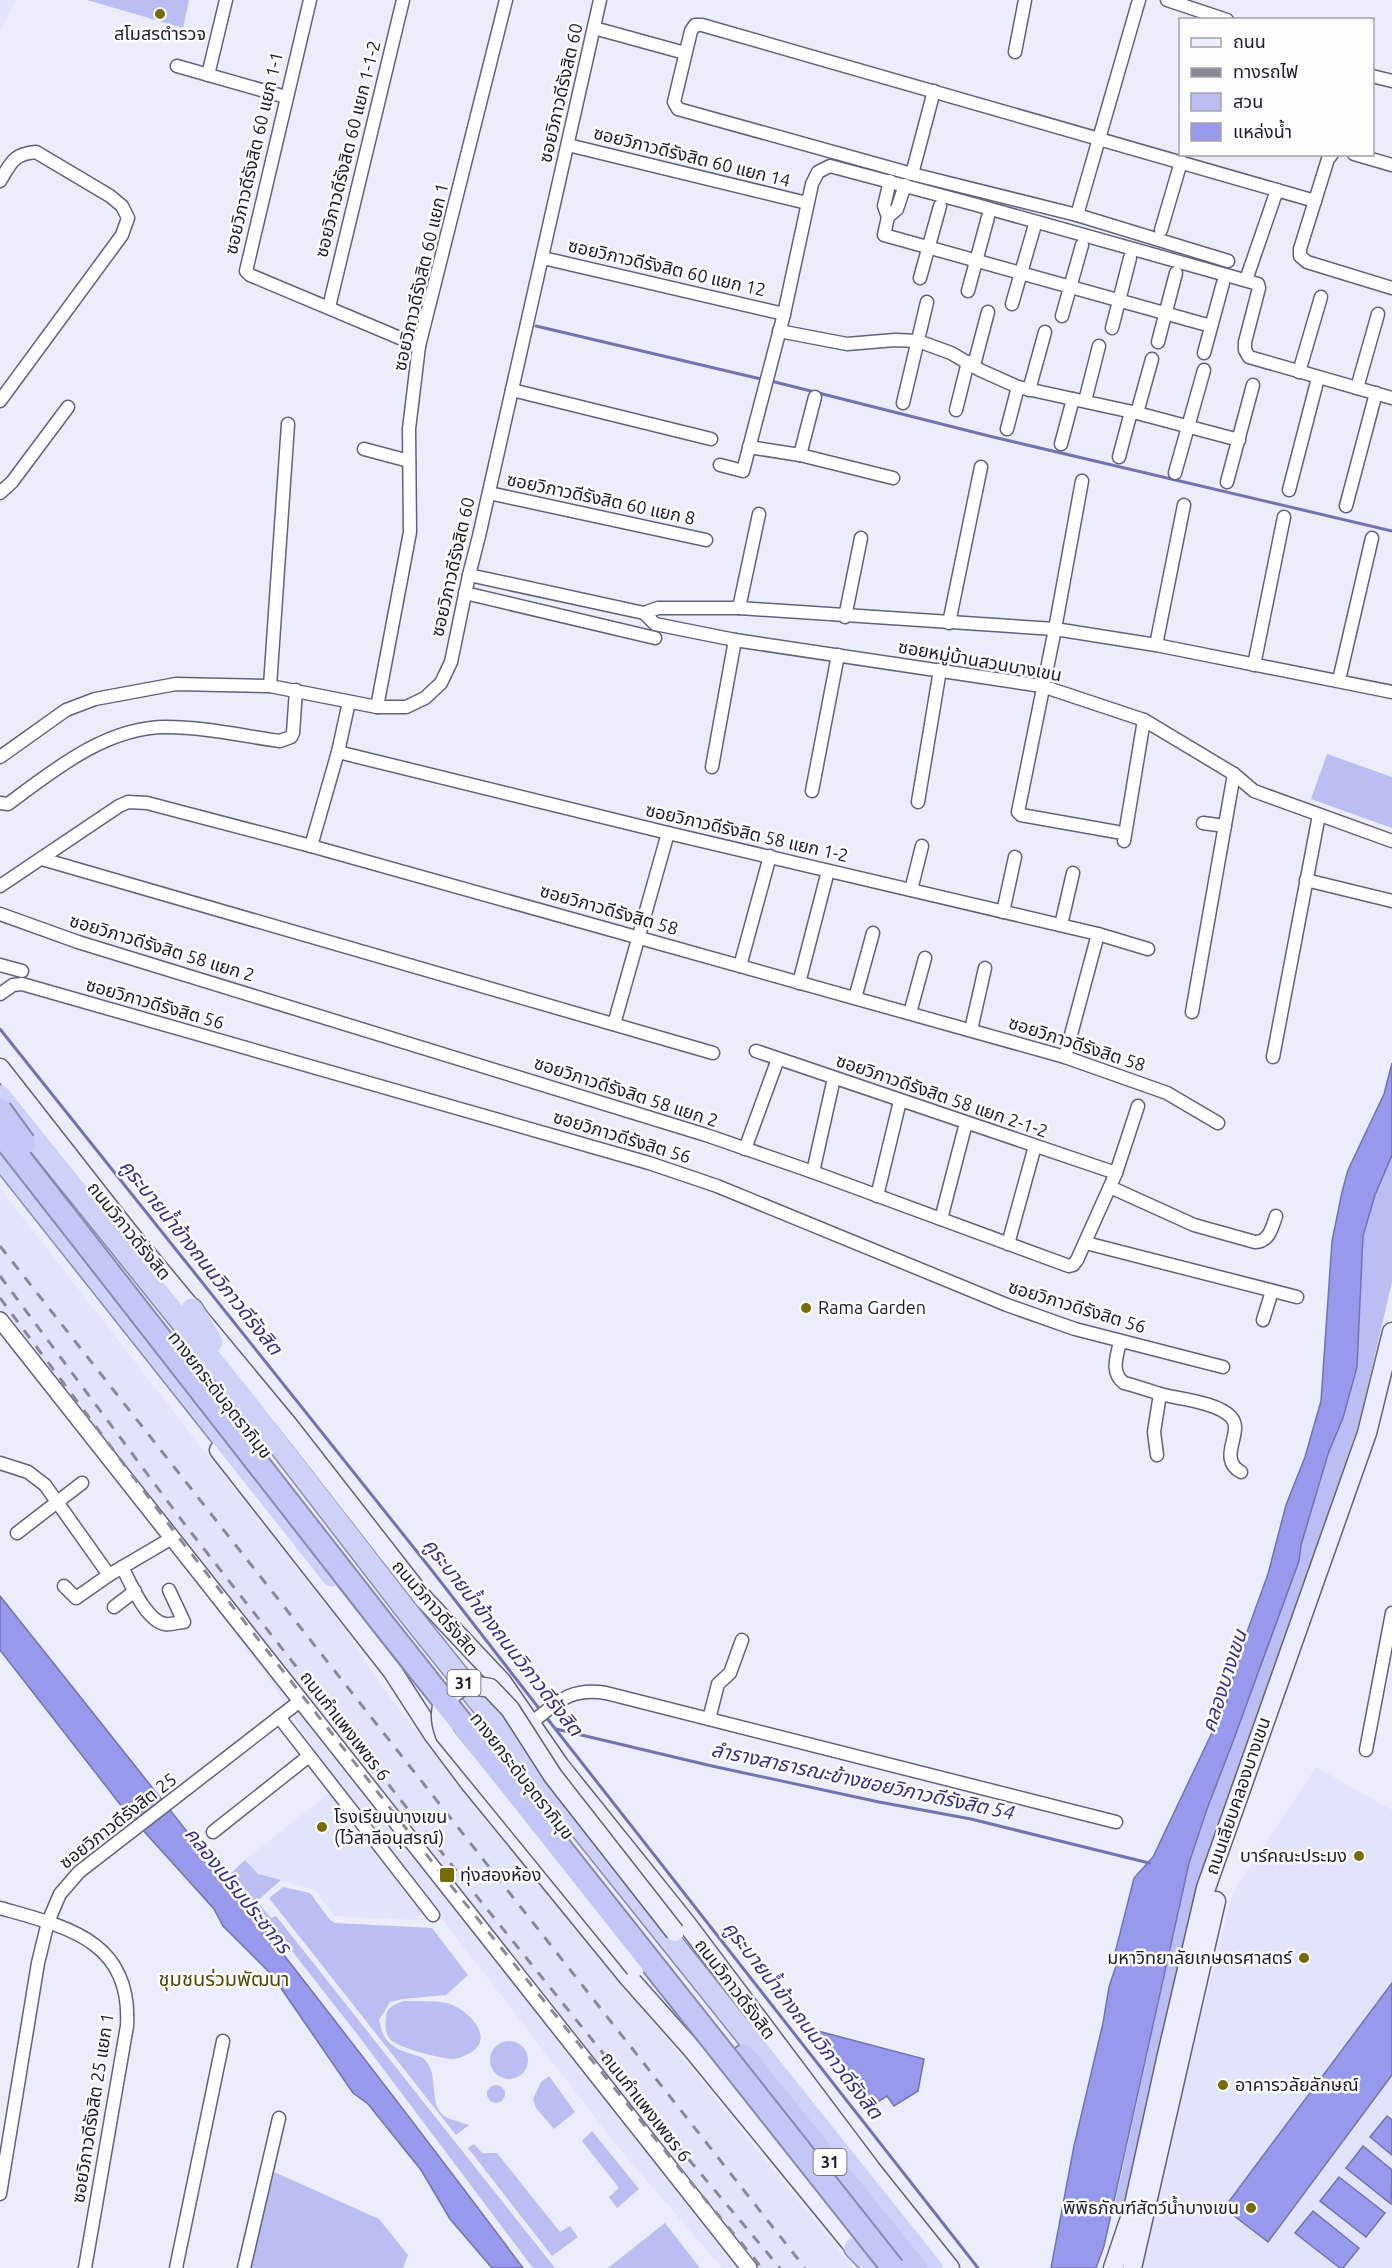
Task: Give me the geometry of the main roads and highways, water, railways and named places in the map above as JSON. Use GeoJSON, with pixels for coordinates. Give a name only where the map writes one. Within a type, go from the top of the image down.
{"type":"FeatureCollection","features":[{"type":"Feature","properties":{"kind":"highway","name":"ถนนวิภาวดีรังสิต"},"geometry":{"type":"LineString","coordinates":[[0,1096],[245,1401],[406,1611],[932,2268]]}},
{"type":"Feature","properties":{"kind":"highway","name":"ทางยกระดับอุตราภิมุข"},"geometry":{"type":"LineString","coordinates":[[0,1110],[66,1199],[410,1636],[916,2268]]}},
{"type":"Feature","properties":{"kind":"highway","name":"ทางยกระดับอุตราภิมุข"},"geometry":{"type":"LineString","coordinates":[[0,1132],[398,1644],[893,2268]]}},
{"type":"Feature","properties":{"kind":"highway","name":"31"},"geometry":{"type":"LineString","coordinates":[[0,1157],[212,1426],[635,1954],[723,2070],[884,2268]]}},
{"type":"Feature","properties":{"kind":"highway"},"geometry":{"type":"LineString","coordinates":[[192,1309],[245,1401]]}},
{"type":"Feature","properties":{"kind":"highway"},"geometry":{"type":"LineString","coordinates":[[147,1358],[212,1426]]}},
{"type":"Feature","properties":{"kind":"highway"},"geometry":{"type":"LineString","coordinates":[[871,2169],[932,2268]]}},
{"type":"Feature","properties":{"kind":"highway"},"geometry":{"type":"LineString","coordinates":[[855,2248],[873,2268]]}},
{"type":"Feature","properties":{"kind":"main road","name":"ถนนวิภาวดีรังสิต"},"geometry":{"type":"LineString","coordinates":[[0,1068],[130,1234],[289,1426],[423,1598],[502,1682],[539,1716],[560,1766],[686,1923],[871,2169],[950,2268]]}},
{"type":"Feature","properties":{"kind":"main road","name":"31"},"geometry":{"type":"LineString","coordinates":[[0,1173],[393,1672],[433,1734],[458,1767],[855,2248]]}},
{"type":"Feature","properties":{"kind":"main road","name":"ถนนเลียบคลองบางเขน"},"geometry":{"type":"LineString","coordinates":[[1113,2268],[1133,2209],[1206,1888],[1367,1433],[1392,1332]]}},
{"type":"Feature","properties":{"kind":"main road","name":"ถนนเลียบคลองบางเขน"},"geometry":{"type":"LineString","coordinates":[[1132,2268],[1218,1891],[1379,1436],[1392,1384]]}},
{"type":"Feature","properties":{"kind":"main road"},"geometry":{"type":"LineString","coordinates":[[692,2049],[635,1968],[444,1736],[440,1721],[440,1708],[451,1693],[466,1684],[490,1688],[503,1702],[554,1776],[675,1932],[748,2008]]}},
{"type":"Feature","properties":{"kind":"main road"},"geometry":{"type":"LineString","coordinates":[[913,2220],[947,2247],[963,2268]]}},
{"type":"Feature","properties":{"kind":"water"},"geometry":{"type":"Polygon","coordinates":[[[1392,1063],[1392,1155],[1375,1195],[1363,1236],[1357,1367],[1343,1418],[1328,1454],[1301,1545],[1299,1561],[1189,1863],[1104,2246],[1096,2268],[1051,2268],[1074,2146],[1103,2023],[1109,1987],[1117,1963],[1115,1953],[1134,1878],[1153,1857],[1227,1701],[1238,1657],[1268,1574],[1286,1505],[1305,1457],[1321,1401],[1332,1241],[1342,1192],[1348,1170],[1384,1094],[1392,1063]]]}},
{"type":"Feature","properties":{"kind":"water"},"geometry":{"type":"Polygon","coordinates":[[[0,1596],[329,2014],[523,2268],[492,2268],[450,2219],[421,2170],[368,2104],[353,2093],[272,1975],[223,1926],[214,1909],[123,1808],[0,1650],[0,1596]]]}},
{"type":"Feature","properties":{"kind":"water"},"geometry":{"type":"Polygon","coordinates":[[[1392,1983],[1392,2075],[1268,2242],[1224,2208],[1392,1983]]]}},
{"type":"Feature","properties":{"kind":"water"},"geometry":{"type":"Polygon","coordinates":[[[818,2031],[924,2059],[918,2091],[894,2106],[887,2096],[873,2105],[870,2104],[815,2033],[818,2031]]]}},
{"type":"Feature","properties":{"kind":"water"},"geometry":{"type":"Polygon","coordinates":[[[1387,2116],[1392,2120],[1392,2155],[1370,2137],[1387,2116]]]}},
{"type":"Feature","properties":{"kind":"water"},"geometry":{"type":"Polygon","coordinates":[[[1363,2146],[1392,2170],[1391,2204],[1346,2168],[1363,2146]]]}},
{"type":"Feature","properties":{"kind":"water"},"geometry":{"type":"Polygon","coordinates":[[[1339,2177],[1385,2213],[1366,2237],[1320,2201],[1339,2177]]]}},
{"type":"Feature","properties":{"kind":"water"},"geometry":{"type":"Polygon","coordinates":[[[1313,2211],[1359,2248],[1343,2268],[1295,2233],[1313,2211]]]}},
{"type":"Feature","properties":{"kind":"waterway"},"geometry":{"type":"LineString","coordinates":[[536,326],[761,379]]}},
{"type":"Feature","properties":{"kind":"waterway"},"geometry":{"type":"LineString","coordinates":[[771,381],[989,436],[1392,531]]}},
{"type":"Feature","properties":{"kind":"waterway","name":"คูระบายน้ำข้างถนนวิภาวดีรังสิต"},"geometry":{"type":"LineString","coordinates":[[0,1029],[430,1568],[541,1711]]}},
{"type":"Feature","properties":{"kind":"waterway","name":"คูระบายน้ำข้างถนนวิภาวดีรังสิต"},"geometry":{"type":"LineString","coordinates":[[546,1717],[978,2268]]}},
{"type":"Feature","properties":{"kind":"waterway","name":"ลำรางสาธารณะข้างซอยวิภาวดีรังสิต 54"},"geometry":{"type":"LineString","coordinates":[[556,1729],[712,1766],[971,1819],[1149,1863]]}},
{"type":"Feature","properties":{"kind":"railway"},"geometry":{"type":"LineString","coordinates":[[0,1246],[805,2268]]}},
{"type":"Feature","properties":{"kind":"railway"},"geometry":{"type":"LineString","coordinates":[[0,1276],[186,1526],[454,1868],[680,2149],[780,2268]]}},
{"type":"Feature","properties":{"kind":"railway"},"geometry":{"type":"LineString","coordinates":[[0,1298],[176,1534],[444,1877],[762,2268]]}},
{"type":"Feature","properties":{"kind":"place","name":"สโมสรตำรวจ"},"geometry":{"type":"Point","coordinates":[160,14]}},
{"type":"Feature","properties":{"kind":"place","name":"Rama Garden"},"geometry":{"type":"Point","coordinates":[806,1308]}},
{"type":"Feature","properties":{"kind":"place","name":"โรงเรียนบางเขน (ไว้สาลีอนุสรณ์)"},"geometry":{"type":"Point","coordinates":[322,1827]}},
{"type":"Feature","properties":{"kind":"place","name":"บาร์คณะประมง"},"geometry":{"type":"Point","coordinates":[1359,1856]}},
{"type":"Feature","properties":{"kind":"place","name":"ทุ่งสองห้อง"},"geometry":{"type":"Point","coordinates":[447,1875]}},
{"type":"Feature","properties":{"kind":"place","name":"มหาวิทยาลัยเกษตรศาสตร์"},"geometry":{"type":"Point","coordinates":[1304,1958]}},
{"type":"Feature","properties":{"kind":"place","name":"อาคารวลัยลักษณ์"},"geometry":{"type":"Point","coordinates":[1223,2085]}},
{"type":"Feature","properties":{"kind":"place","name":"พิพิธภัณฑ์สัตว์น้ำบางเขน"},"geometry":{"type":"Point","coordinates":[1251,2208]}},
{"type":"Feature","properties":{"kind":"district","name":"ชุมชนร่วมพัฒนา"},"geometry":{"type":"Point","coordinates":[224,1979]}},
{"type":"Feature","properties":{"kind":"water label","name":"คลองบางเขน"},"geometry":{"type":"Point","coordinates":[1224,1681]}},
{"type":"Feature","properties":{"kind":"water label","name":"คลองเปรมประชากร"},"geometry":{"type":"Point","coordinates":[238,1890]}}]}
